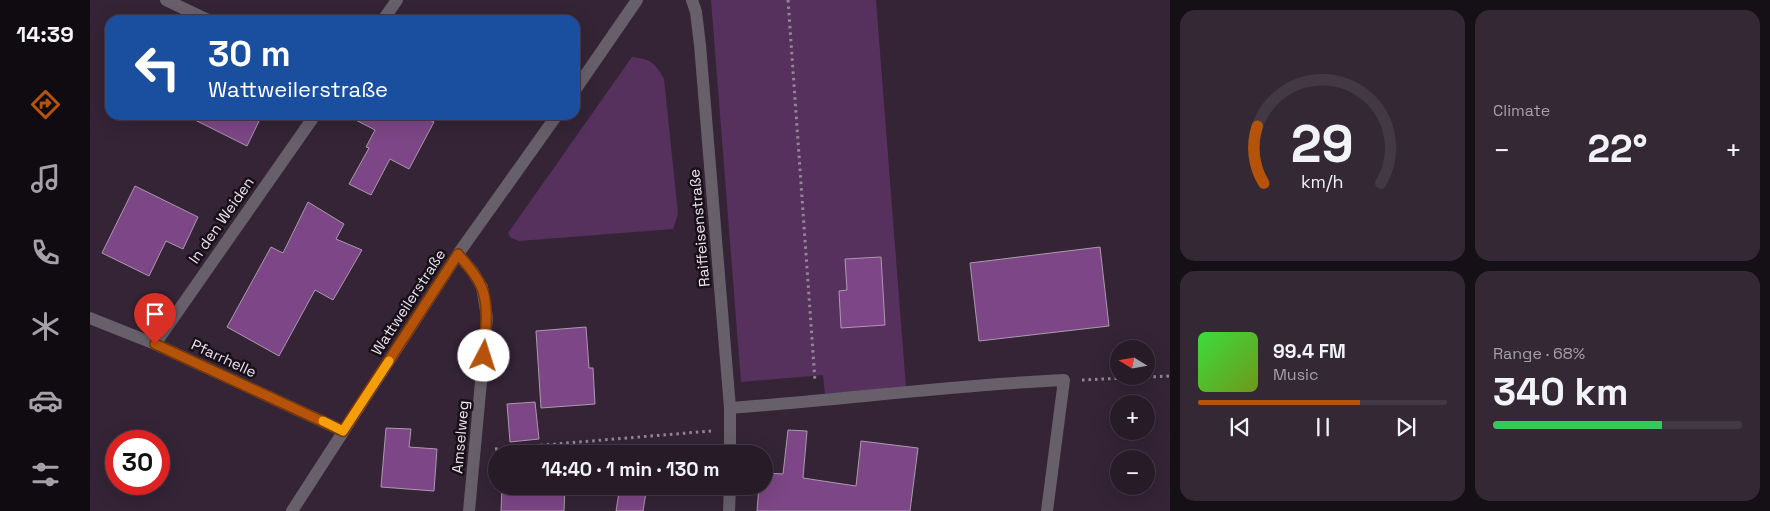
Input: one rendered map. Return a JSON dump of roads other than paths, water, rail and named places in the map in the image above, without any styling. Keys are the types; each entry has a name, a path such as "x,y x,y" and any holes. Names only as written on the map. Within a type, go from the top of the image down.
{"street":[{"path":"166,0 198,15"},
{"path":"386,15 397,0"},
{"path":"580,83 637,0"},
{"name":"Raiffeisenstraße","path":"692,0 696,12 700,45 730,408 730,445"},
{"name":"In den Weiden","path":"155,344 312,120"},
{"name":"Wattweilerstraße","path":"292,511 458,254 553,120"},
{"name":"Amselweg","path":"458,254 482,287 487,317 469,511"},
{"name":"Pfarrhelle","path":"90,318 155,344 343,431"},
{"path":"730,408 1064,380 1047,511"},
{"path":"729,511 730,495"}]}
